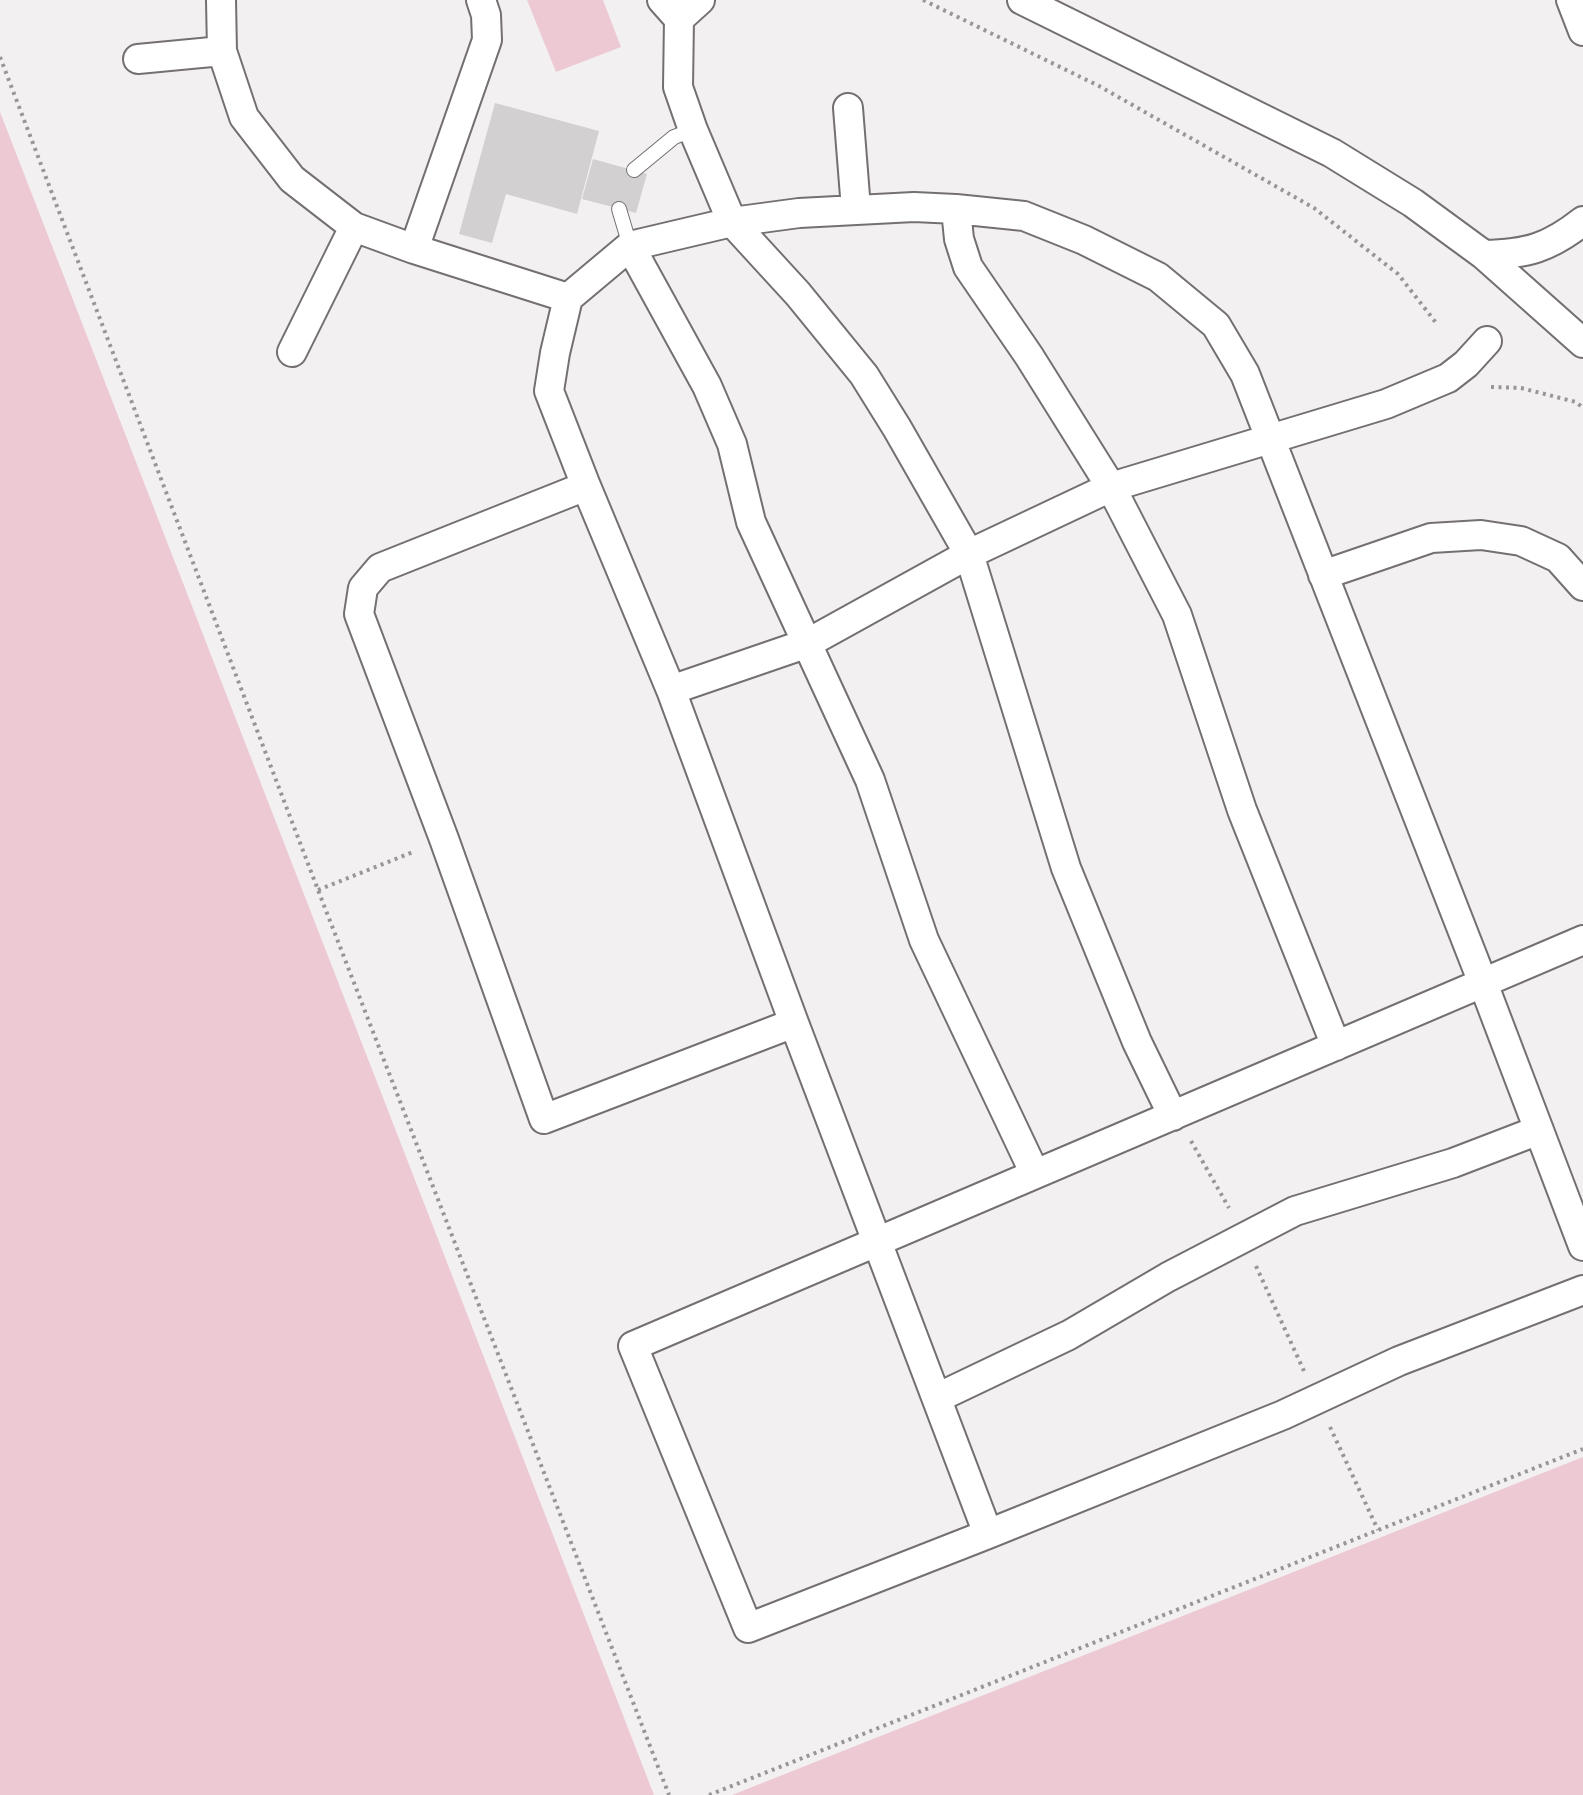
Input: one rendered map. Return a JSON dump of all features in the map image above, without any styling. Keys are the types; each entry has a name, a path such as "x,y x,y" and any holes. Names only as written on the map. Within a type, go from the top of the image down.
{"street":[{"path":"221,0 222,51 244,117 292,179 354,227 414,249 568,298"},
{"path":"414,249 487,40 486,15 481,0"},
{"path":"700,0 671,9 678,87 693,130 732,222 798,294 864,375 969,554 1066,868 1137,1042 1173,1116"},
{"path":"1022,0 1332,153 1413,203 1484,255 1583,343"},
{"path":"1571,0 1583,31"},
{"path":"138,59 222,51"},
{"path":"848,108 856,209"},
{"path":"988,1534 794,1023 671,690 549,391 568,298 630,246 732,222 799,213 914,207 956,208 1024,216 1084,240 1158,277 1216,325 1245,374 1483,983 1583,1246"},
{"path":"956,208 959,239 968,267 1029,356 1111,487 1177,615 1242,810 1335,1046"},
{"path":"1484,255 1512,254 1539,247 1565,236 1583,221"},
{"path":"292,352 354,227"},
{"path":"630,246 707,386 732,444 751,522 870,780 924,940 1035,1174"},
{"path":"671,690 808,643 969,554 1111,487 1386,404 1448,378 1466,364 1487,341"},
{"path":"586,486 380,568 363,588 359,614 444,839 544,1119 794,1023"},
{"path":"1323,575 1431,538 1481,535 1521,541 1557,558 1583,586"},
{"path":"1583,940 633,1346 748,1628 1282,1415 1398,1361 1583,1290"},
{"path":"937,1398 1069,1335 1168,1277 1295,1211 1453,1163 1539,1130"}],"lane":[{"path":"634,170 674,137 693,130"},
{"path":"618,208 630,246"}],"path":[{"path":"923,0 1099,86 1314,208 1398,274 1437,324"},
{"path":"0,57 318,890 669,1795"},
{"path":"1489,386 1521,388 1576,402 1583,408"},
{"path":"318,890 444,839"},
{"path":"1173,1116 1194,1145 1226,1202 1378,1530"},
{"path":"709,1795 1583,1449"}],"shaded area":[{"path":"527,0 603,0 621,47 556,72"},
{"path":"0,112 654,1795 0,1795"},
{"path":"1583,1457 1583,1795 732,1795"}],"building":[{"path":"495,103 599,131 577,214 506,194 492,243 459,234"},
{"path":"593,159 647,174 636,213 582,199"}]}
